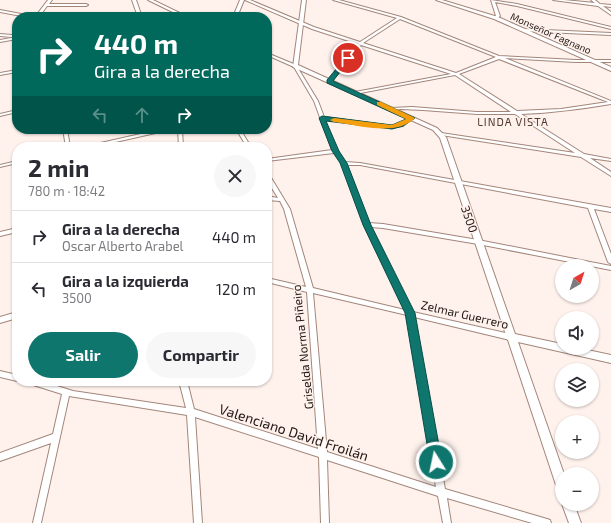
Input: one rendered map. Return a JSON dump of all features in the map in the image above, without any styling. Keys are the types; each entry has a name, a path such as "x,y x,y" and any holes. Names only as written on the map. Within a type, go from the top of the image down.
{"street":[{"path":"40,12 50,0"},
{"path":"134,0 138,12"},
{"path":"151,0 175,12"},
{"path":"237,12 242,0"},
{"path":"246,0 300,23 456,74 611,174"},
{"path":"304,0 295,66 316,101 335,151 344,163 367,225 410,313 447,523"},
{"path":"335,0 400,18 611,103"},
{"name":"Monseñor Fagnano","path":"442,0 496,18 611,69"},
{"path":"496,18 498,16 493,0 611,28"},
{"path":"555,0 611,6"},
{"path":"593,0 611,14"},
{"path":"46,5 86,5"},
{"path":"1,12 12,14"},
{"path":"329,82 360,43 400,18"},
{"path":"523,30 611,34"},
{"path":"0,35 12,36"},
{"path":"0,41 12,38"},
{"path":"272,56 411,118 441,134 611,160"},
{"path":"355,93 456,74 500,57 611,61"},
{"path":"0,74 12,72"},
{"path":"391,109 405,108 454,112 518,113 611,103"},
{"path":"0,115 12,112"},
{"path":"322,118 392,127 401,125 411,118"},
{"path":"110,142 146,134"},
{"name":"3500","path":"441,134 556,467"},
{"path":"272,159 335,151"},
{"path":"0,166 12,163"},
{"path":"344,163 360,164 611,210"},
{"name":"Griselda Norma Piñeiro","path":"272,184 287,209 310,290 323,455 325,523"},
{"path":"272,199 282,200"},
{"path":"590,206 611,262"},
{"path":"367,225 383,226 478,242 611,268"},
{"path":"0,234 12,231"},
{"name":"Zelmar Guerrero","path":"272,281 611,359"},
{"path":"0,320 12,316"},
{"path":"0,374 12,377"},
{"name":"Valenciano David Froilán","path":"55,386 66,392 191,412 441,492 547,523"},
{"path":"184,386 191,412 198,523"},
{"path":"37,523 66,392"},
{"path":"0,457 56,437"},
{"path":"571,511 575,523"}],"slow traffic":[{"path":"334,120 396,127 411,118 379,104"}],"district":[{"name":"LINDA VISTA","path":"513,121"}],"route":[{"path":"348,58 329,82 411,118 401,125 392,127 322,118 335,151 344,163 367,225 410,313 436,462"}]}
